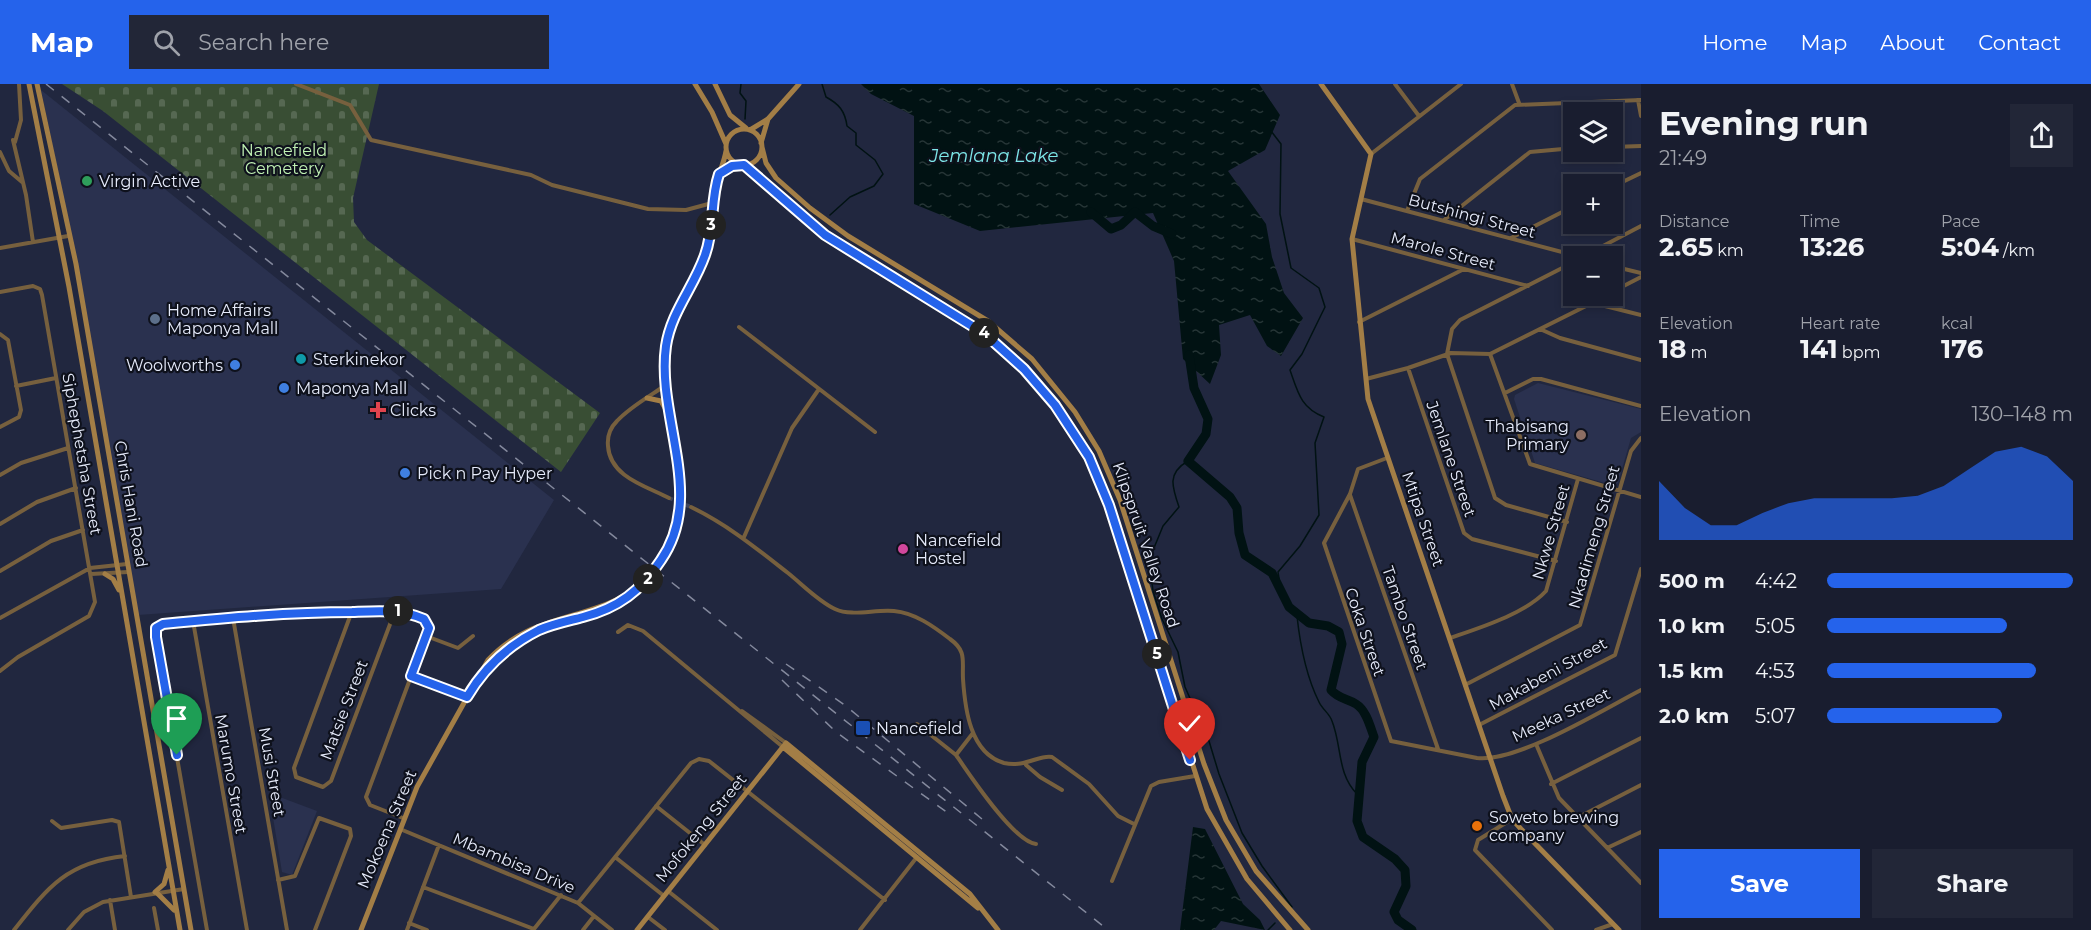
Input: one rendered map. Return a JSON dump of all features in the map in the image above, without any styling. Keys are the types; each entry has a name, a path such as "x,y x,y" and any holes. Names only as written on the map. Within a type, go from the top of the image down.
{"main road":[{"name":"Chris Hani Road","path":"29,84 59,238 180,930"},
{"name":"Chris Hani Road","path":"37,84 81,292 191,930"},
{"path":"695,84 712,112 730,159 741,165"},
{"path":"715,84 730,116 758,136 762,145"},
{"path":"726,144 735,131 749,129 768,119 799,84"},
{"path":"1321,84 1371,154"},
{"path":"719,174 755,162 768,119"},
{"name":"Klipspruit Valley Road","path":"762,145 769,168 776,178 810,208 848,236 988,321 1032,359 1075,412 1099,451 1120,500 1204,764 1226,820 1261,878 1308,930"},
{"name":"Mokoena Street","path":"361,930 399,828 417,787 478,678 498,658 539,630 603,611 639,588 662,559 674,534 681,495 665,360 669,333 677,310 705,256 711,230 712,203 726,151"},
{"name":"Mtipa Street","path":"1371,154 1352,239 1365,379 1371,409 1512,819 1619,930"},
{"name":"Klipspruit Valley Road","path":"741,165 825,235 985,334 1024,369 1061,412 1089,457 1109,505 1195,776 1214,823 1255,891 1290,930"},
{"path":"647,398 661,401 672,422"},
{"path":"105,574 114,581 122,597"},
{"path":"784,745 973,902 994,924"},
{"path":"784,745 970,894 998,930"},
{"name":"Mofokeng Street","path":"637,930 784,745"},
{"path":"169,867 164,884 156,893 170,903 177,917"}],"street":[{"path":"19,84 21,120 13,142 33,242"},
{"path":"296,84 350,105 371,140 531,175 552,184 648,209 686,210 712,203"},
{"path":"1395,84 1419,116"},
{"path":"1371,154 1461,84"},
{"path":"1512,84 1519,104"},
{"path":"1407,211 1420,179 1509,108 1519,104 1640,100 1641,116"},
{"path":"1623,147 1641,146"},
{"path":"1444,220 1530,152 1563,149"},
{"path":"0,152 9,171 22,182"},
{"path":"1623,182 1641,173"},
{"name":"Butshingi Street","path":"1361,199 1563,252"},
{"path":"1510,238 1563,212"},
{"path":"1603,246 1641,226"},
{"path":"0,248 68,236"},
{"name":"Marole Street","path":"1352,239 1528,286"},
{"path":"1359,322 1464,268"},
{"path":"1563,268 1457,322 1452,329 1447,354 1495,498 1506,505 1567,522"},
{"path":"1623,269 1641,275"},
{"path":"1623,286 1641,275"},
{"name":"Siphephetsha Street","path":"0,292 33,286 40,290 42,295 92,574 95,602 88,616 18,657 0,671"},
{"path":"1365,379 1408,368 1447,354 1490,354 1587,306"},
{"path":"1605,306 1641,315"},
{"path":"739,327 875,432"},
{"path":"1540,329 1560,338 1641,360"},
{"path":"0,334 8,340 21,413 19,417 0,427"},
{"path":"1490,354 1530,465 1641,497"},
{"name":"Jemlane Street","path":"1408,368 1464,533 1473,539 1556,561"},
{"path":"16,386 56,378"},
{"path":"1505,393 1533,380 1541,379 1641,406"},
{"path":"667,384 613,426 608,440 609,455 622,474 669,498"},
{"path":"744,537 792,428 819,389"},
{"name":"Nkadimeng Street","path":"1465,685 1580,625 1633,446 1641,438"},
{"path":"0,475 21,463 68,448"},
{"name":"Coka Street","path":"1387,458 1359,466 1350,494 1325,539 1324,546 1388,735 1395,743 1438,749 1477,758 1490,758"},
{"name":"Nkwe Street","path":"1449,638 1492,622 1536,601 1546,591 1578,479"},
{"path":"0,524 37,502 75,489"},
{"name":"Tambo Street","path":"1350,494 1438,749"},
{"path":"691,507 720,521 744,537 825,603 843,612 906,613 917,617 952,640 964,658 963,679 977,743 997,760 1025,764 1048,756 1052,757 1089,784 1118,816 1134,824"},
{"path":"0,571 51,541 83,530"},
{"path":"0,618 90,568 127,564"},
{"name":"Makabeni Street","path":"1479,725 1615,655 1641,569"},
{"path":"85,572 92,574 128,572"},
{"path":"207,930 156,628 163,624 194,621 352,612 395,611 424,619 429,624 426,636 366,796 368,804 403,818"},
{"name":"Matsie Street","path":"352,612 294,768 296,777 323,787 329,783 395,611"},
{"name":"Musi Street","path":"233,618 287,930"},
{"name":"Marumo Street","path":"194,621 247,930"},
{"path":"618,632 628,625 643,631 784,745"},
{"path":"426,636 458,648 473,636"},
{"path":"411,676 467,697"},
{"name":"Meeka Street","path":"1490,758 1536,744 1641,690"},
{"path":"917,724 956,755 989,803 1025,839 1036,844"},
{"path":"956,755 973,733"},
{"path":"1551,784 1641,738"},
{"path":"1536,744 1551,784 1559,798 1641,883"},
{"path":"578,903 691,763 699,759 709,761 885,900"},
{"path":"1025,764 1040,777 1062,790"},
{"path":"1112,881 1134,824 1153,784 1195,776"},
{"path":"1577,818 1641,785"},
{"path":"656,806 705,845"},
{"path":"278,880 295,876 319,818 350,829 351,836 315,930"},
{"path":"1512,819 1478,840 1475,850 1552,930"},
{"path":"52,821 64,828 116,820 122,827 131,897"},
{"name":"Mbambisa Drive","path":"399,828 578,903 612,930"},
{"path":"1607,848 1641,832"},
{"path":"407,930 439,845"},
{"path":"14,930 56,880 91,861 125,856"},
{"path":"615,857 717,930"},
{"path":"860,930 917,857"},
{"path":"423,887 533,929 561,895"},
{"path":"68,930 88,909 110,900 184,889"},
{"path":"110,900 115,930"},
{"path":"154,908 158,930"},
{"path":"583,930 594,916"},
{"path":"648,917 665,930"},
{"path":"409,923 427,930"},
{"path":"1596,930 1613,924"}],"shaded area":[{"name":"Maponya Mall","path":"41,90 554,500 501,589 138,615 72,239"},
{"name":"Thabisang Primary","path":"1538,383 1641,409 1641,432 1631,438 1618,483 1612,485 1535,463 1514,399 1515,395"},
{"path":"269,793 317,811 292,875 282,872"}],"green space":[{"name":"Nancefield Cemetery","path":"62,84 379,84 353,198 354,222 367,240 600,413 561,472 103,111"}],"water":[{"name":"Jemlana Lake","path":"861,84 1259,84 1280,115 1265,150 1228,171 1266,224 1272,257 1284,293 1303,318 1281,356 1267,346 1250,315 1219,325 1221,355 1210,384 1183,359 1174,261 1153,213 980,231 914,204 914,116 871,94"},
{"path":"1193,827 1205,829 1243,904 1260,920 1265,930 1221,921 1214,930 1180,930"}],"waterway":[{"path":"741,84 740,93 746,101 745,119"},
{"path":"822,84 826,97 841,108 847,126 856,133 856,145 875,160 883,174 874,186 850,197 830,215"},
{"path":"1271,131 1281,144 1280,214 1291,268 1319,288 1325,307 1302,354 1290,370 1301,399 1310,409 1324,417 1315,443 1319,515 1300,546 1278,572 1280,585"},
{"path":"1091,212 1111,229 1121,225 1135,212 1153,226 1172,234"},
{"path":"1189,355 1194,388 1208,419 1206,434 1188,461 1230,497 1237,508 1239,533 1245,555 1272,573 1289,607 1309,623 1328,626 1339,632 1342,644 1331,690 1362,710 1374,737 1362,762 1357,821 1363,837 1395,859 1405,870 1406,886 1394,912 1398,920 1412,930"},
{"path":"1188,461 1177,470 1173,481 1179,507 1163,526 1149,560 1153,591 1162,619 1178,652 1185,687 1209,741 1242,833 1262,866 1292,907"},
{"path":"1297,616 1310,682 1320,705 1331,718 1346,778 1357,794"},
{"path":"1268,930 1275,923"}],"tunnel":[{"path":"669,498 691,507"}],"railway":[{"path":"46,84 1108,930"},
{"path":"786,664 846,706 988,824"},
{"path":"782,680 836,732 952,816"}],"place":[{"name":"Virgin Active","path":"87,181"},
{"name":"Home Affairs Maponya Mall","path":"155,319"},
{"name":"Sterkinekor","path":"301,359"},
{"name":"Woolworths","path":"235,365"},
{"name":"Maponya Mall","path":"284,388"},
{"name":"Clicks","path":"378,410"},
{"name":"Thabisang Primary","path":"1581,435"},
{"name":"Pick n Pay Hyper","path":"405,473"},
{"name":"Nancefield Hostel","path":"903,549"},
{"name":"Nancefield","path":"863,728"},
{"name":"Soweto brewing company","path":"1477,826"}],"route":[{"path":"177,755 156,637 157,626 317,612 395,611 409,614 424,619 429,624 411,676 467,697 478,678 492,663 525,638 539,630 615,606 632,596 648,579 669,547 680,506 679,474 665,369 669,333 677,310 705,256 710,240 712,203 719,174 738,164 744,165 825,235 985,334 1024,369 1067,420 1089,457 1109,505 1190,760"}]}
